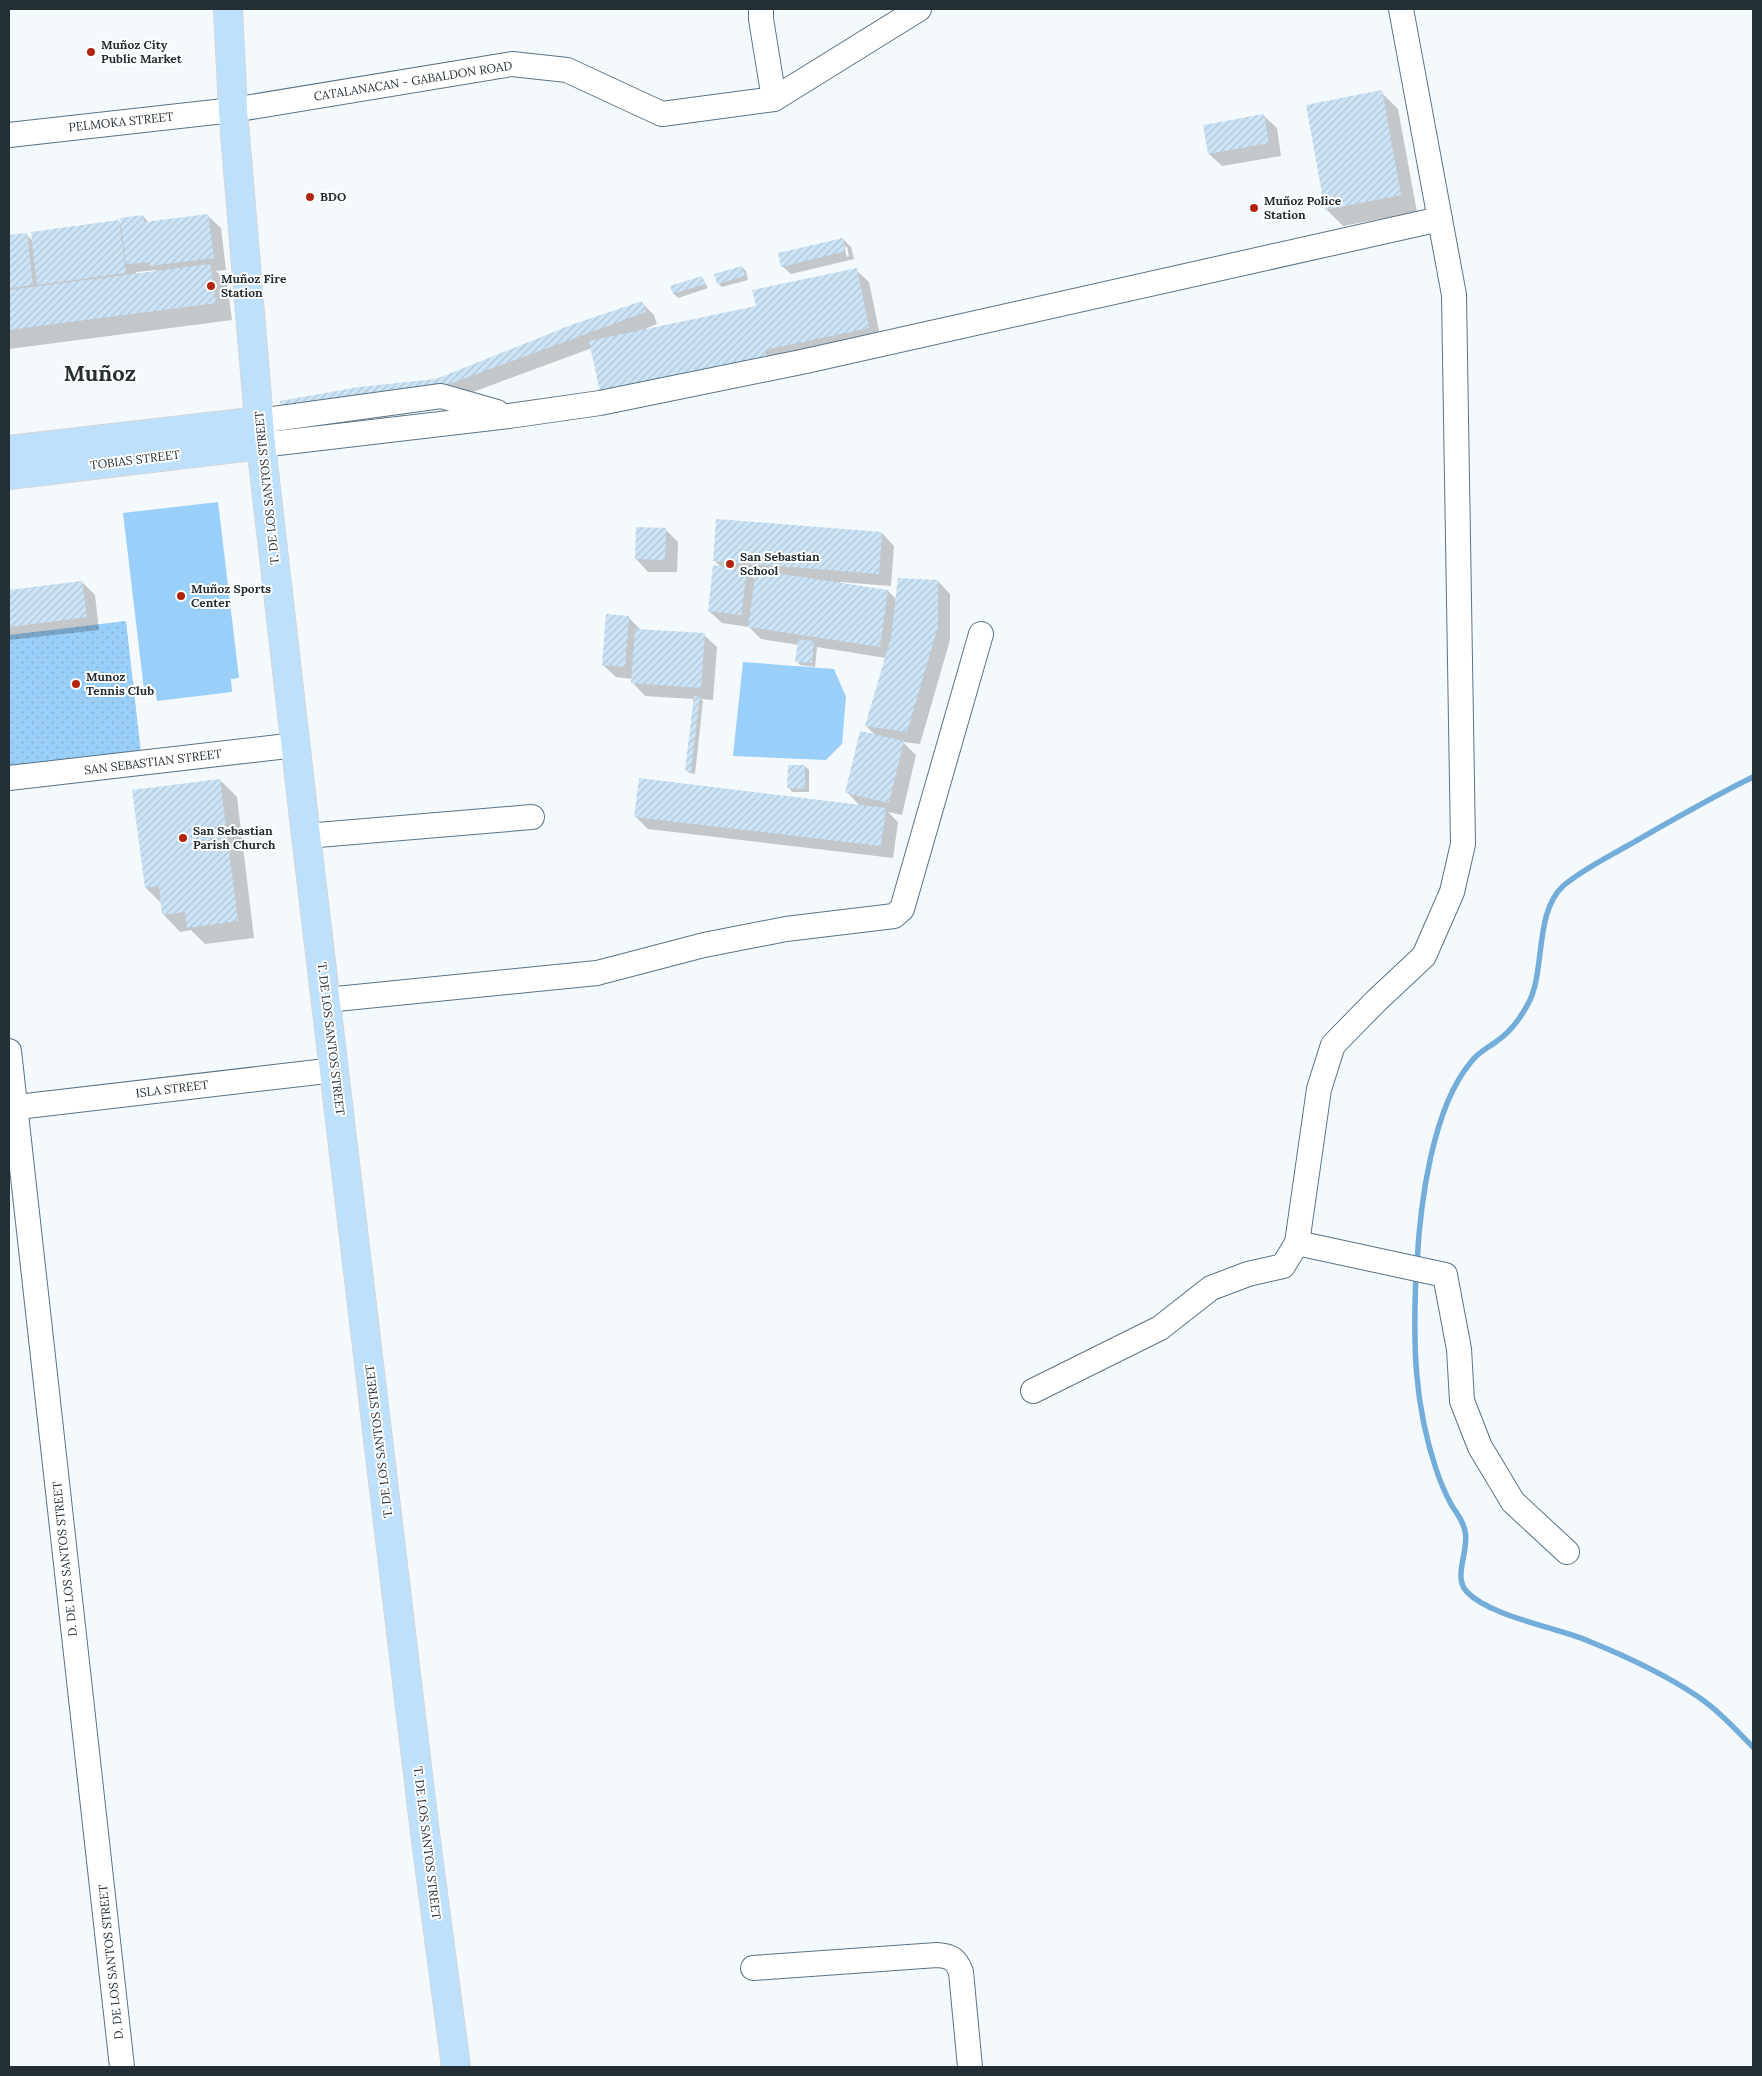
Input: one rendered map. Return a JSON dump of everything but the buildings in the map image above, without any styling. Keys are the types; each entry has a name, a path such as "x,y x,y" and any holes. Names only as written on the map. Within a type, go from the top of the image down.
{"main road":[{"name":"T. DE LOS SANTOS STREET","path":"228,9 233,110 260,433 306,836 424,1823 456,2067"},
{"name":"TOBIAS STREET","path":"9,450 260,433"},
{"name":"TOBIAS STREET","path":"9,475 260,433"}],"street":[{"name":"CATALANACAN - GABALDON ROAD","path":"233,110 512,64 566,70 662,114 774,98 919,9"},
{"path":"1033,1391 1160,1328 1211,1288 1248,1274 1283,1266 1296,1243 1319,1089 1333,1045 1374,1002 1424,956 1452,892 1464,844 1454,295 1401,9"},
{"path":"760,12 774,98"},
{"name":"PELMOKA STREET","path":"9,135 233,110"},
{"path":"260,433 440,396 509,416 600,402 806,361 1440,219"},
{"path":"326,1000 598,973 704,945 777,931 894,916 902,909 981,634"},
{"name":"SAN SEBASTIAN STREET","path":"9,778 296,745"},
{"path":"306,836 532,817"},
{"name":"D. DE LOS SANTOS STREET","path":"9,1051 12,1108 122,2067"},
{"name":"ISLA STREET","path":"12,1108 335,1070"},
{"path":"1296,1243 1445,1275 1459,1349 1462,1401 1480,1447 1513,1502 1567,1552"},
{"path":"753,1968 937,1955 948,1956 957,1962 961,1972 970,2067"}],"shaded area":[{"name":"Muñoz Sports Center","path":"218,502 239,678 231,679 232,692 157,701 155,689 144,690 123,513"},
{"name":"Munoz Tennis Club","path":"126,621 141,753 9,768 9,635"},
{"path":"743,662 834,669 846,697 842,744 826,760 733,756"}],"waterway":[{"path":"1417,1263 1421,1214 1430,1158 1447,1105 1458,1081 1474,1059 1512,1028 1530,1000 1538,972 1544,925 1554,897 1563,886 1594,864 1753,777"},
{"path":"1416,1275 1415,1349 1419,1397 1423,1421 1436,1469 1465,1531 1466,1538 1461,1579 1467,1592 1491,1608 1586,1640 1657,1672 1705,1701 1753,1747"}],"place":[{"name":"Muñoz City Public Market","path":"91,52"},
{"name":"BDO","path":"310,197"},
{"name":"Muñoz Police Station","path":"1254,208"},
{"name":"Muñoz Fire Station","path":"211,286"},
{"name":"San Sebastian School","path":"730,564"},
{"name":"Muñoz Sports Center","path":"181,596"},
{"name":"Munoz Tennis Club","path":"76,684"},
{"name":"San Sebastian Parish Church","path":"183,838"}],"district":[{"name":"Muñoz","path":"100,373"}]}
